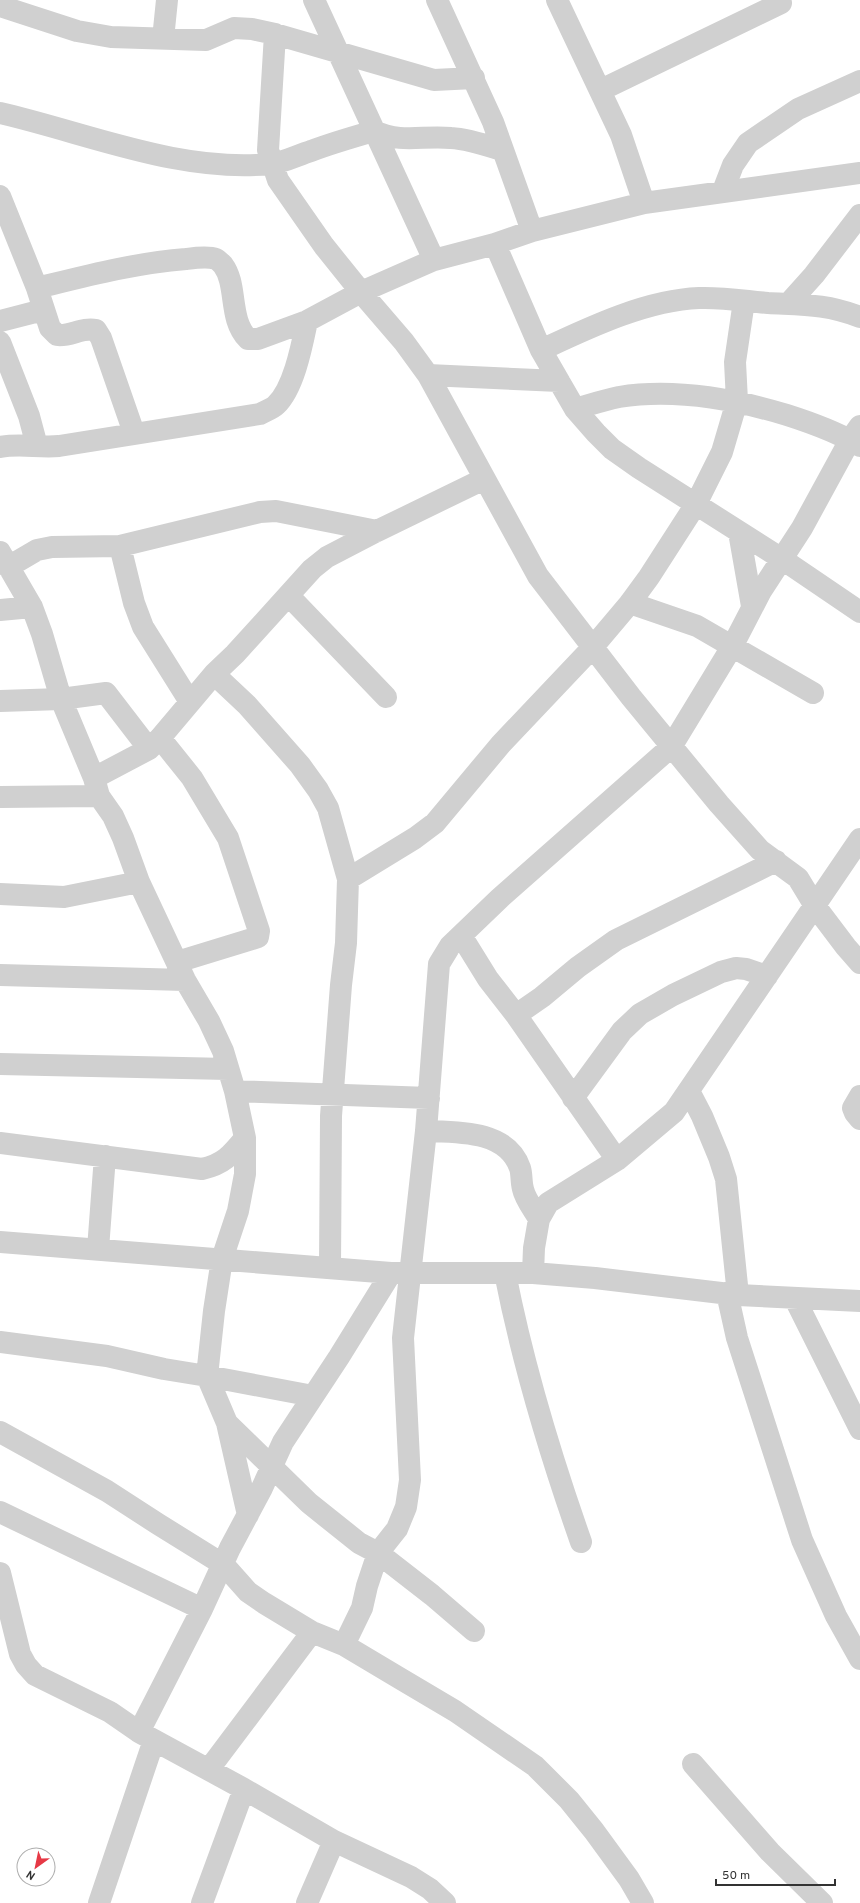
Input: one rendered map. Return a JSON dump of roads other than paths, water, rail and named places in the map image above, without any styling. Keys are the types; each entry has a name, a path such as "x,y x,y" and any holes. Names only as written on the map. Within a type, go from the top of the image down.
{"street":[{"path":"163,40 167,0"},
{"path":"314,0 434,260"},
{"path":"437,0 493,122 532,231"},
{"path":"557,0 601,90 621,135 644,203"},
{"path":"601,90 781,3"},
{"path":"0,6 38,8 77,31 111,37 163,40 206,40 234,28 252,29 276,34 339,54 434,80 474,78"},
{"path":"276,34 268,150 272,164 282,186 324,246 400,337 428,375 484,480 538,576 592,648 671,747 760,850 798,878 815,906 846,948 860,963"},
{"path":"723,191 733,164 748,143 798,109 860,81"},
{"path":"0,113 31,120 109,143 175,158 234,166 272,164 374,131 387,137 408,140 432,136 452,138 502,150"},
{"path":"37,288 138,264 198,258 216,259 227,273 235,312 242,332 248,339 258,339 307,321 361,292 434,260 494,244 532,231 644,203 860,173"},
{"path":"0,196 12,230 37,288 50,328 57,335 63,336 88,328 96,330 101,338 134,433"},
{"path":"788,304 814,275 860,214"},
{"path":"494,244 541,350 575,409 612,449 639,468 782,559 860,612"},
{"path":"541,350 613,318 676,300 705,298 819,305 860,317"},
{"path":"348,879 415,838 435,823 501,744 592,648 630,603 649,577 696,504 722,452 737,401 736,362 744,301"},
{"path":"0,321 43,310"},
{"path":"0,446 12,444 47,447 59,446 107,440 134,433 260,414 276,406 285,394 300,350 307,321"},
{"path":"0,342 29,416 37,446"},
{"path":"428,375 559,381"},
{"path":"344,1645 362,1608 366,1586 378,1553 397,1529 406,1508 410,1480 400,1273 426,1131 439,964 450,946 462,937 500,898 671,747 733,645 752,606 802,528 857,437 737,401 703,396 644,395 619,397 575,409"},
{"path":"0,797 97,787 154,743 214,674 235,654 312,569 327,557 377,531 484,480"},
{"path":"248,1515 226,1423 207,1376 214,1311 222,1259 238,1211 245,1174 245,1138 235,1091 223,1051 209,1021 181,971 140,882 120,831 97,787 61,699 42,634 32,607 4,560 52,547 120,546 260,512 276,511 377,531"},
{"path":"738,532 752,606"},
{"path":"120,546 134,603 143,628 190,702"},
{"path":"289,596 386,697"},
{"path":"630,603 697,626 733,645 813,693"},
{"path":"0,610 32,607"},
{"path":"214,674 247,705 300,765 318,790 328,808 348,879 347,930 337,1032 334,1095 331,1116 330,1267"},
{"path":"0,701 61,699 106,693 134,728 154,743 192,778 228,838 259,931 258,937 181,971 0,975"},
{"path":"533,1273 534,1248 539,1219 548,1203 617,1160 674,1112 860,839"},
{"path":"516,1015 616,940 776,861"},
{"path":"0,894 64,897 140,882"},
{"path":"462,937 488,979 516,1015 617,1160"},
{"path":"573,1098 622,1030 640,1014 673,995 721,972 736,968 746,969 767,976"},
{"path":"0,1064 228,1069"},
{"path":"235,1091 429,1098"},
{"path":"689,1091 702,1116 719,1157 726,1179 737,1338 802,1540 836,1616 860,1659"},
{"path":"860,1096 853,1108 855,1114 860,1119"},
{"path":"674,1112 702,1116"},
{"path":"426,1131 467,1132 484,1136 501,1145 513,1154 520,1168 523,1190 539,1219"},
{"path":"0,1143 202,1169 216,1166 230,1156 245,1138"},
{"path":"98,1249 104,1156"},
{"path":"0,1242 400,1273 533,1273 594,1278 733,1294 860,1301"},
{"path":"99,1903 147,1736 202,1609 272,1468 283,1442 313,1396 400,1273"},
{"path":"505,1273 510,1302 534,1394 581,1542"},
{"path":"794,1298 860,1429"},
{"path":"0,1342 107,1356 164,1369 313,1396"},
{"path":"226,1423 315,1508 359,1542 378,1553 432,1595 474,1631"},
{"path":"0,1432 107,1490 158,1524 224,1564 248,1592 312,1632 344,1645 455,1712 535,1766 569,1800 594,1831 629,1879 643,1903"},
{"path":"0,1512 202,1609"},
{"path":"0,1573 16,1638 26,1665 35,1675 110,1712 147,1736 209,1769 334,1841 411,1877 430,1889 445,1903"},
{"path":"209,1769 312,1632"},
{"path":"693,1764 770,1852 822,1903"},
{"path":"202,1903 244,1789"},
{"path":"307,1903 334,1841"}]}
